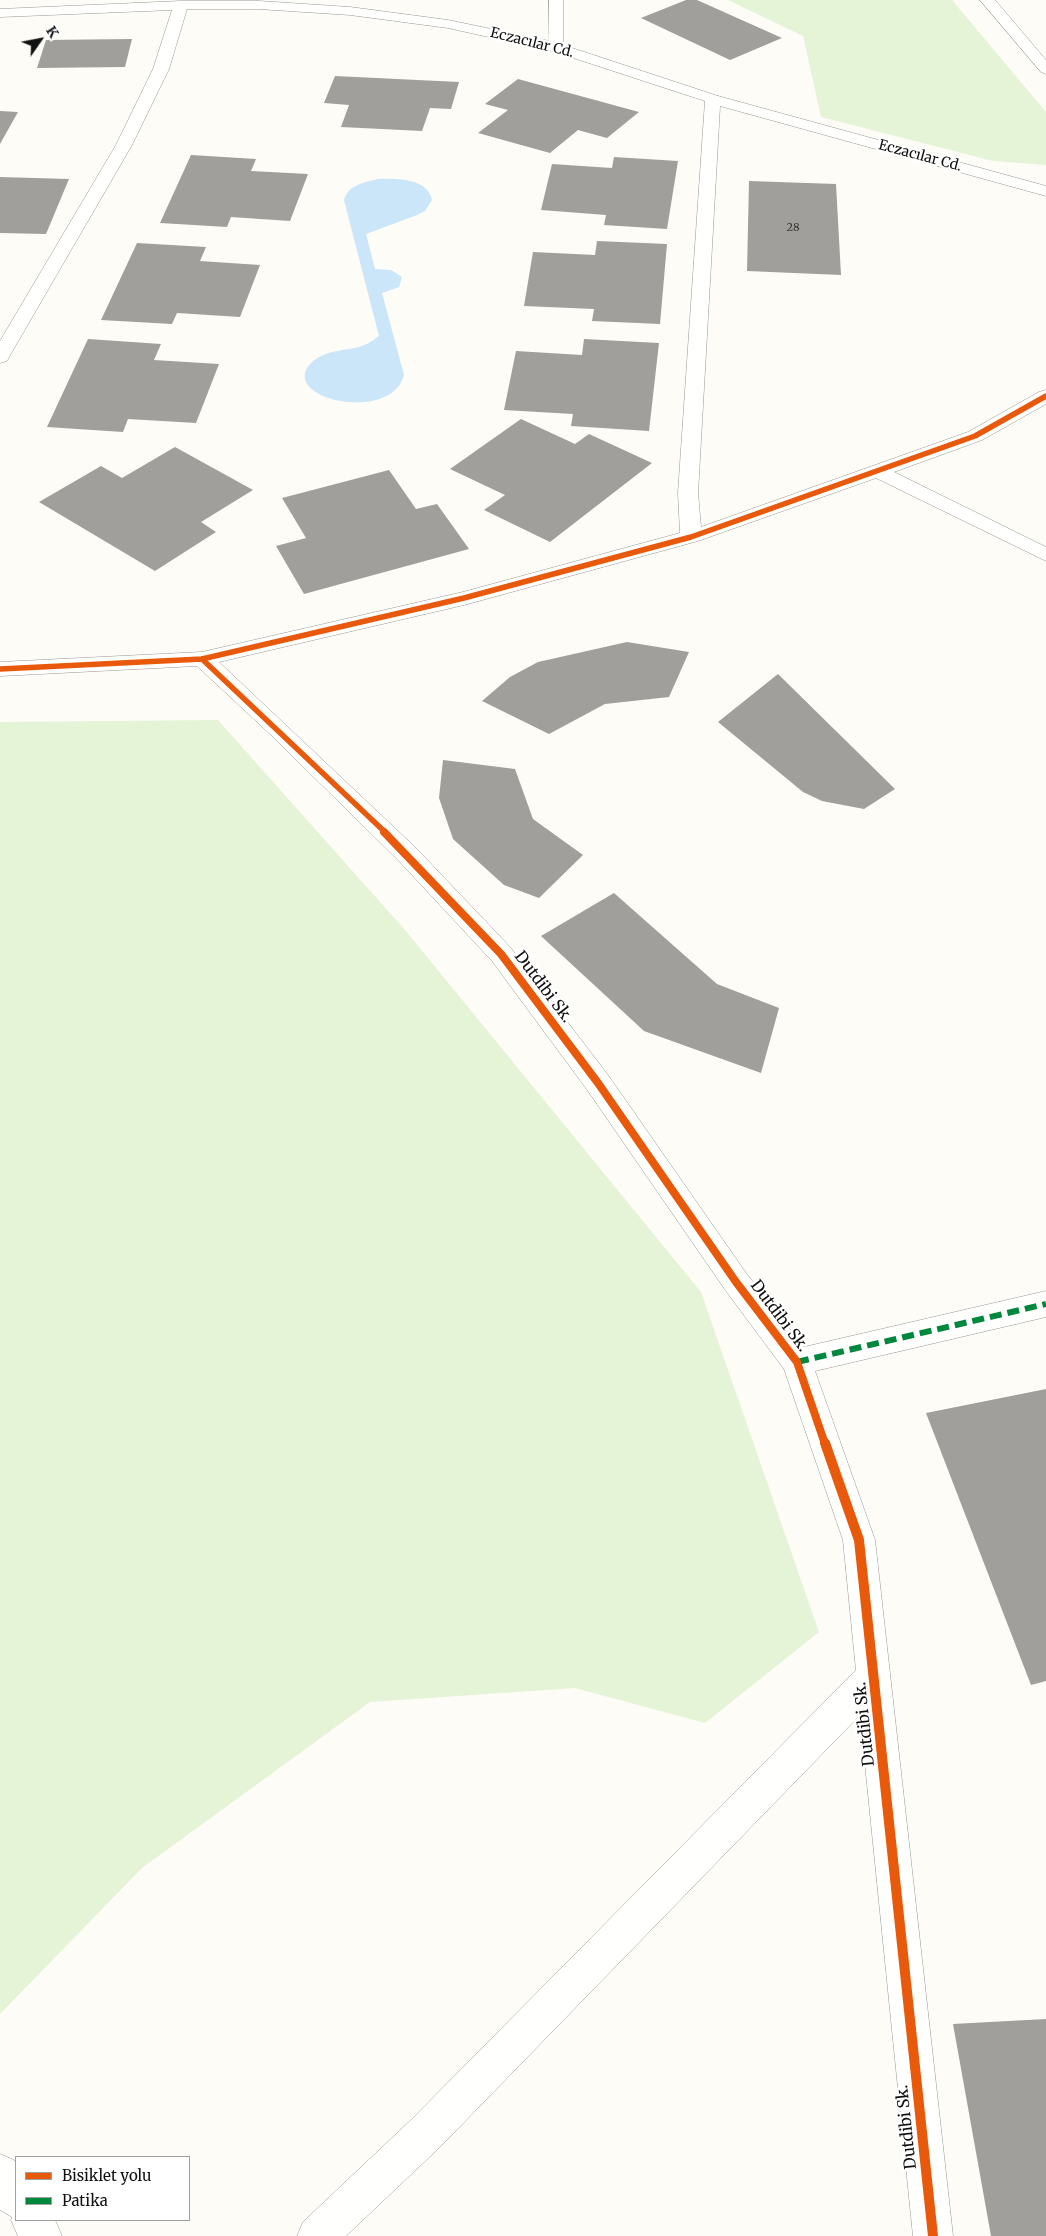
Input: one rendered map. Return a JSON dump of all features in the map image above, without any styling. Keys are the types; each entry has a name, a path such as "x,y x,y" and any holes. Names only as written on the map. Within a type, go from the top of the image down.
{"street":[{"path":"556,0 556,47"},
{"path":"987,0 1046,69"},
{"path":"0,357 124,145 161,69 181,5"},
{"name":"Eczacılar Cd.","path":"0,13 181,5 259,5 350,11 448,24 556,47 713,99 1046,191"},
{"path":"691,537 688,493 713,99"},
{"path":"0,669 202,659 464,598 691,537 975,436 1046,396"},
{"path":"876,471 1046,555"},
{"name":"Dutdibi Sk.","path":"202,659 278,729 407,854 501,954 598,1084 736,1282 797,1362 859,1540 933,2236"},
{"path":"797,1362 1046,1304"},
{"path":"317,2236 426,2133 874,1676"},
{"path":"0,2174 15,2196"},
{"path":"32,2221 42,2236"}],"green space":[{"path":"728,0 952,0 1046,112 1046,165 993,161 821,117 803,36"},
{"path":"218,720 405,930 701,1292 819,1632 705,1723 575,1688 370,1702 142,1868 0,2014 0,722"}],"water":[{"path":"378,179 402,179 418,183 429,193 432,200 425,211 366,234 375,269 391,270 402,277 399,287 382,293 404,375 395,390 379,399 359,402 339,401 321,395 309,386 305,375 312,362 317,358 329,353 362,346 379,336 344,200 353,188"}],"building":[{"path":"686,0 697,0 782,38 730,60 641,18"},
{"path":"132,39 125,67 37,68 46,40"},
{"path":"335,76 459,82 451,109 430,108 422,131 341,127 349,105 324,103"},
{"path":"518,79 639,112 607,138 578,130 550,153 478,133 508,110 485,104"},
{"path":"0,111 18,112 0,144"},
{"path":"191,155 256,159 251,171 308,174 290,221 231,217 227,227 160,223"},
{"path":"614,157 678,161 667,229 604,225 606,215 541,210 552,164 612,168"},
{"path":"0,177 69,179 46,234 0,233"},
{"path":"749,181 836,184 841,275 747,271"},
{"path":"597,241 667,244 660,324 592,321 594,309 524,306 533,252 595,255"},
{"path":"137,243 206,247 200,261 260,265 240,317 177,313 172,324 101,320"},
{"path":"88,339 161,344 154,360 219,364 196,423 128,419 123,432 47,427"},
{"path":"584,339 659,343 649,431 571,426 573,414 504,410 516,351 582,355"},
{"path":"521,419 575,444 589,434 652,463 550,542 484,510 505,495 450,469"},
{"path":"175,447 253,490 201,522 216,532 155,571 39,502 101,466 122,478"},
{"path":"389,470 416,509 437,504 469,549 304,594 276,546 306,538 282,498"},
{"path":"627,642 689,652 669,697 605,704 549,734 482,701 510,677 538,662"},
{"path":"778,674 895,789 864,809 822,801 803,792 718,722"},
{"path":"443,760 515,769 533,819 583,855 539,898 504,885 453,839 439,798"},
{"path":"614,893 717,984 779,1008 761,1073 644,1031 541,936"},
{"path":"1046,1389 1046,1681 1031,1685 926,1413"},
{"path":"1046,2019 1046,2236 991,2236 953,2024"}],"marked path":[{"path":"797,1362 1046,1304"}],"cycle path":[{"path":"0,669 202,659 464,598 691,537 975,436 1046,396"},
{"path":"202,659 278,729 407,854 501,954 598,1083 736,1282 797,1362 859,1540 933,2236"}]}
